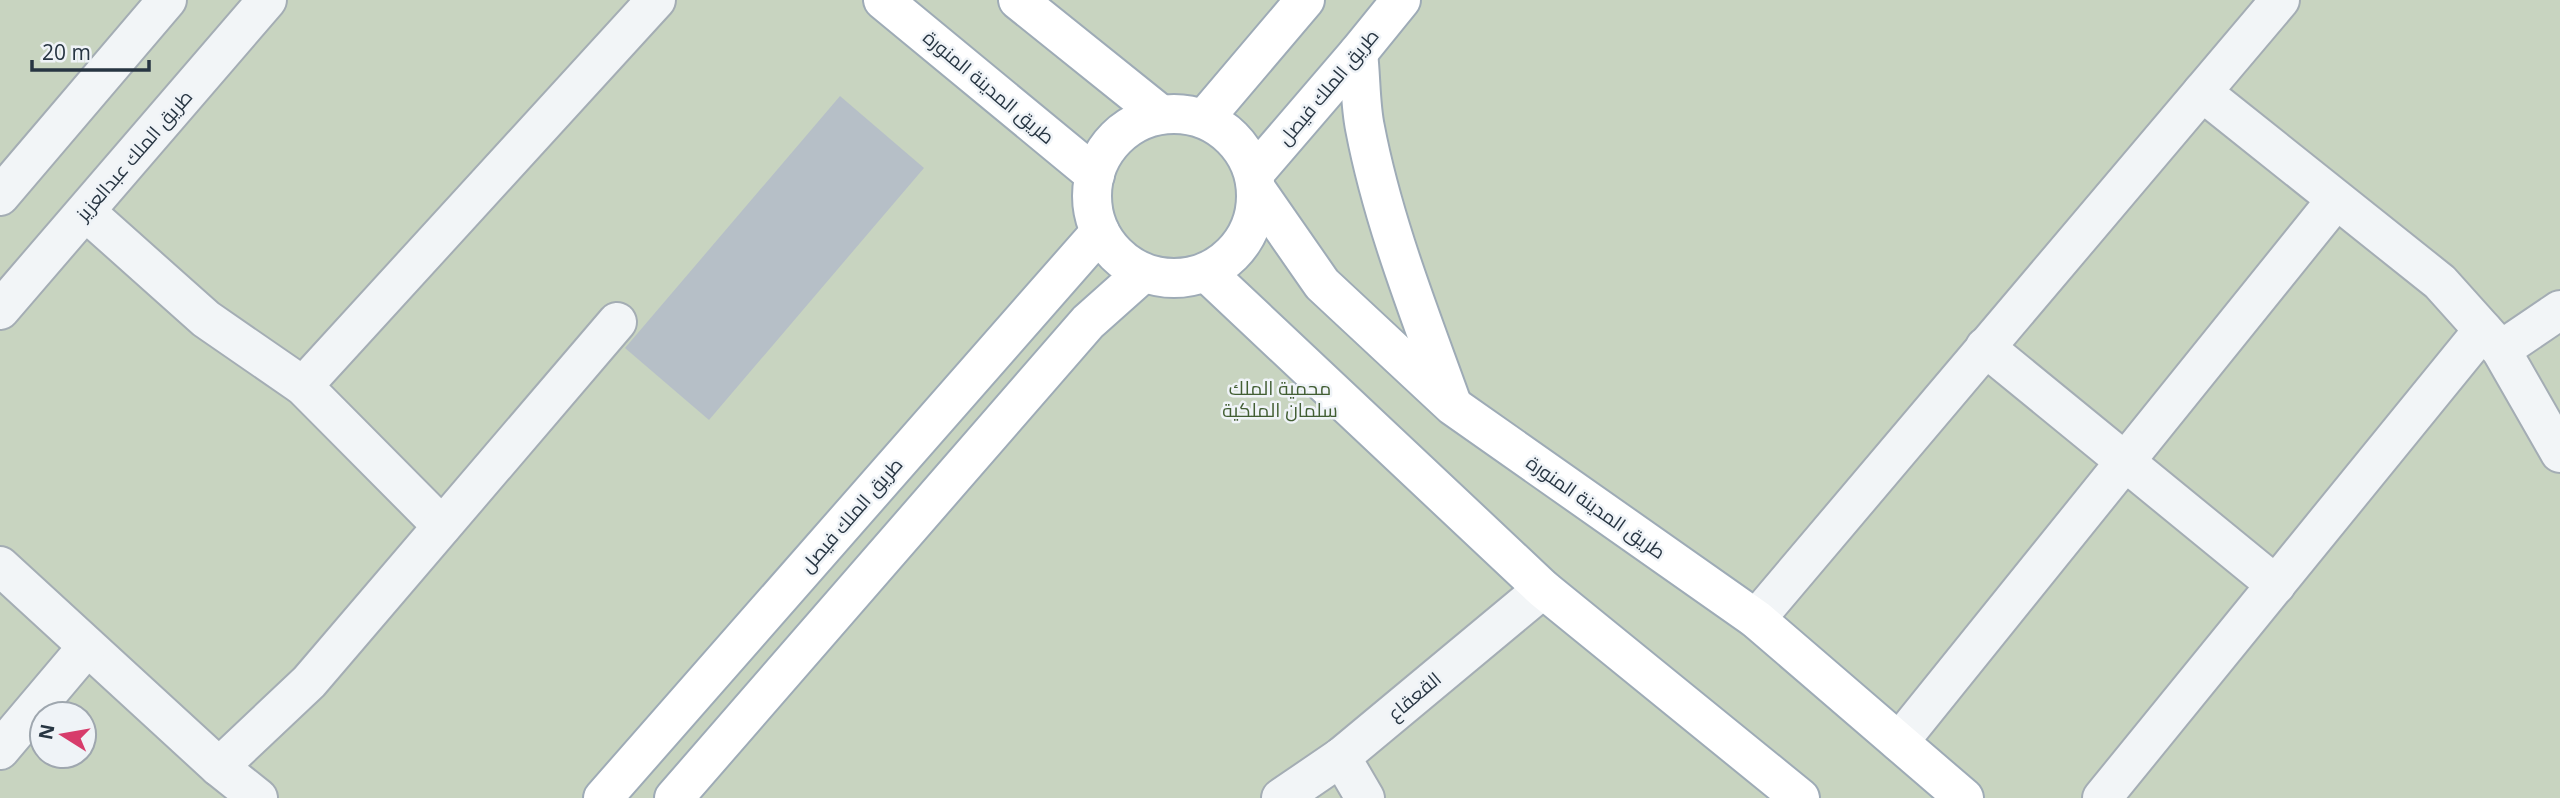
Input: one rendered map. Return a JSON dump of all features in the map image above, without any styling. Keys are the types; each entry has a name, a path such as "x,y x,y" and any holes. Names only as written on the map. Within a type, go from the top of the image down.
{"main road":[{"name":"طريق المدينة المنورة","path":"883,0 1094,175"},
{"path":"1018,0 1160,114"},
{"path":"1204,119 1305,0"},
{"name":"طريق الملك فيصل","path":"1255,181 1401,0"},
{"path":"1359,53 1365,127 1382,198 1401,263 1453,407"},
{"path":"1160,114 1182,114 1204,119 1226,132 1244,150 1255,181 1255,214 1245,239 1229,259 1207,272 1186,278 1165,278 1143,273 1125,264 1100,232 1094,213 1091,194 1094,175 1103,153 1119,135 1138,122 1160,114"},
{"name":"طريق المدينة المنورة","path":"1255,181 1322,284 1453,407 1756,619 1964,798"},
{"name":"طريق الملك فيصل","path":"603,798 1100,232"},
{"path":"1207,272 1543,589 1800,798"},
{"path":"674,798 1088,322 1143,273"}],"street":[{"path":"0,196 167,0"},
{"name":"طريق الملك عبدالعزيز","path":"0,310 267,0"},
{"path":"303,386 656,0"},
{"path":"1756,619 2280,0"},
{"path":"2202,92 2440,282 2492,340 2560,453"},
{"path":"1899,742 2336,200"},
{"path":"86,212 206,319 303,386 443,526"},
{"path":"2102,798 2276,585 2492,340 2560,310"},
{"path":"219,767 309,682 617,322"},
{"path":"1985,347 2276,585"},
{"path":"0,566 219,767 258,798"},
{"name":"القعقاع","path":"1281,798 1341,757 1543,589"},
{"path":"0,750 87,647"},
{"path":"1341,757 1365,798"}],"green space":[{"name":"محمية الملك سلمان الملكية","path":"0,0 2560,0 2560,798 0,798"}],"building":[{"path":"840,96 924,168 709,420 625,348"}]}
